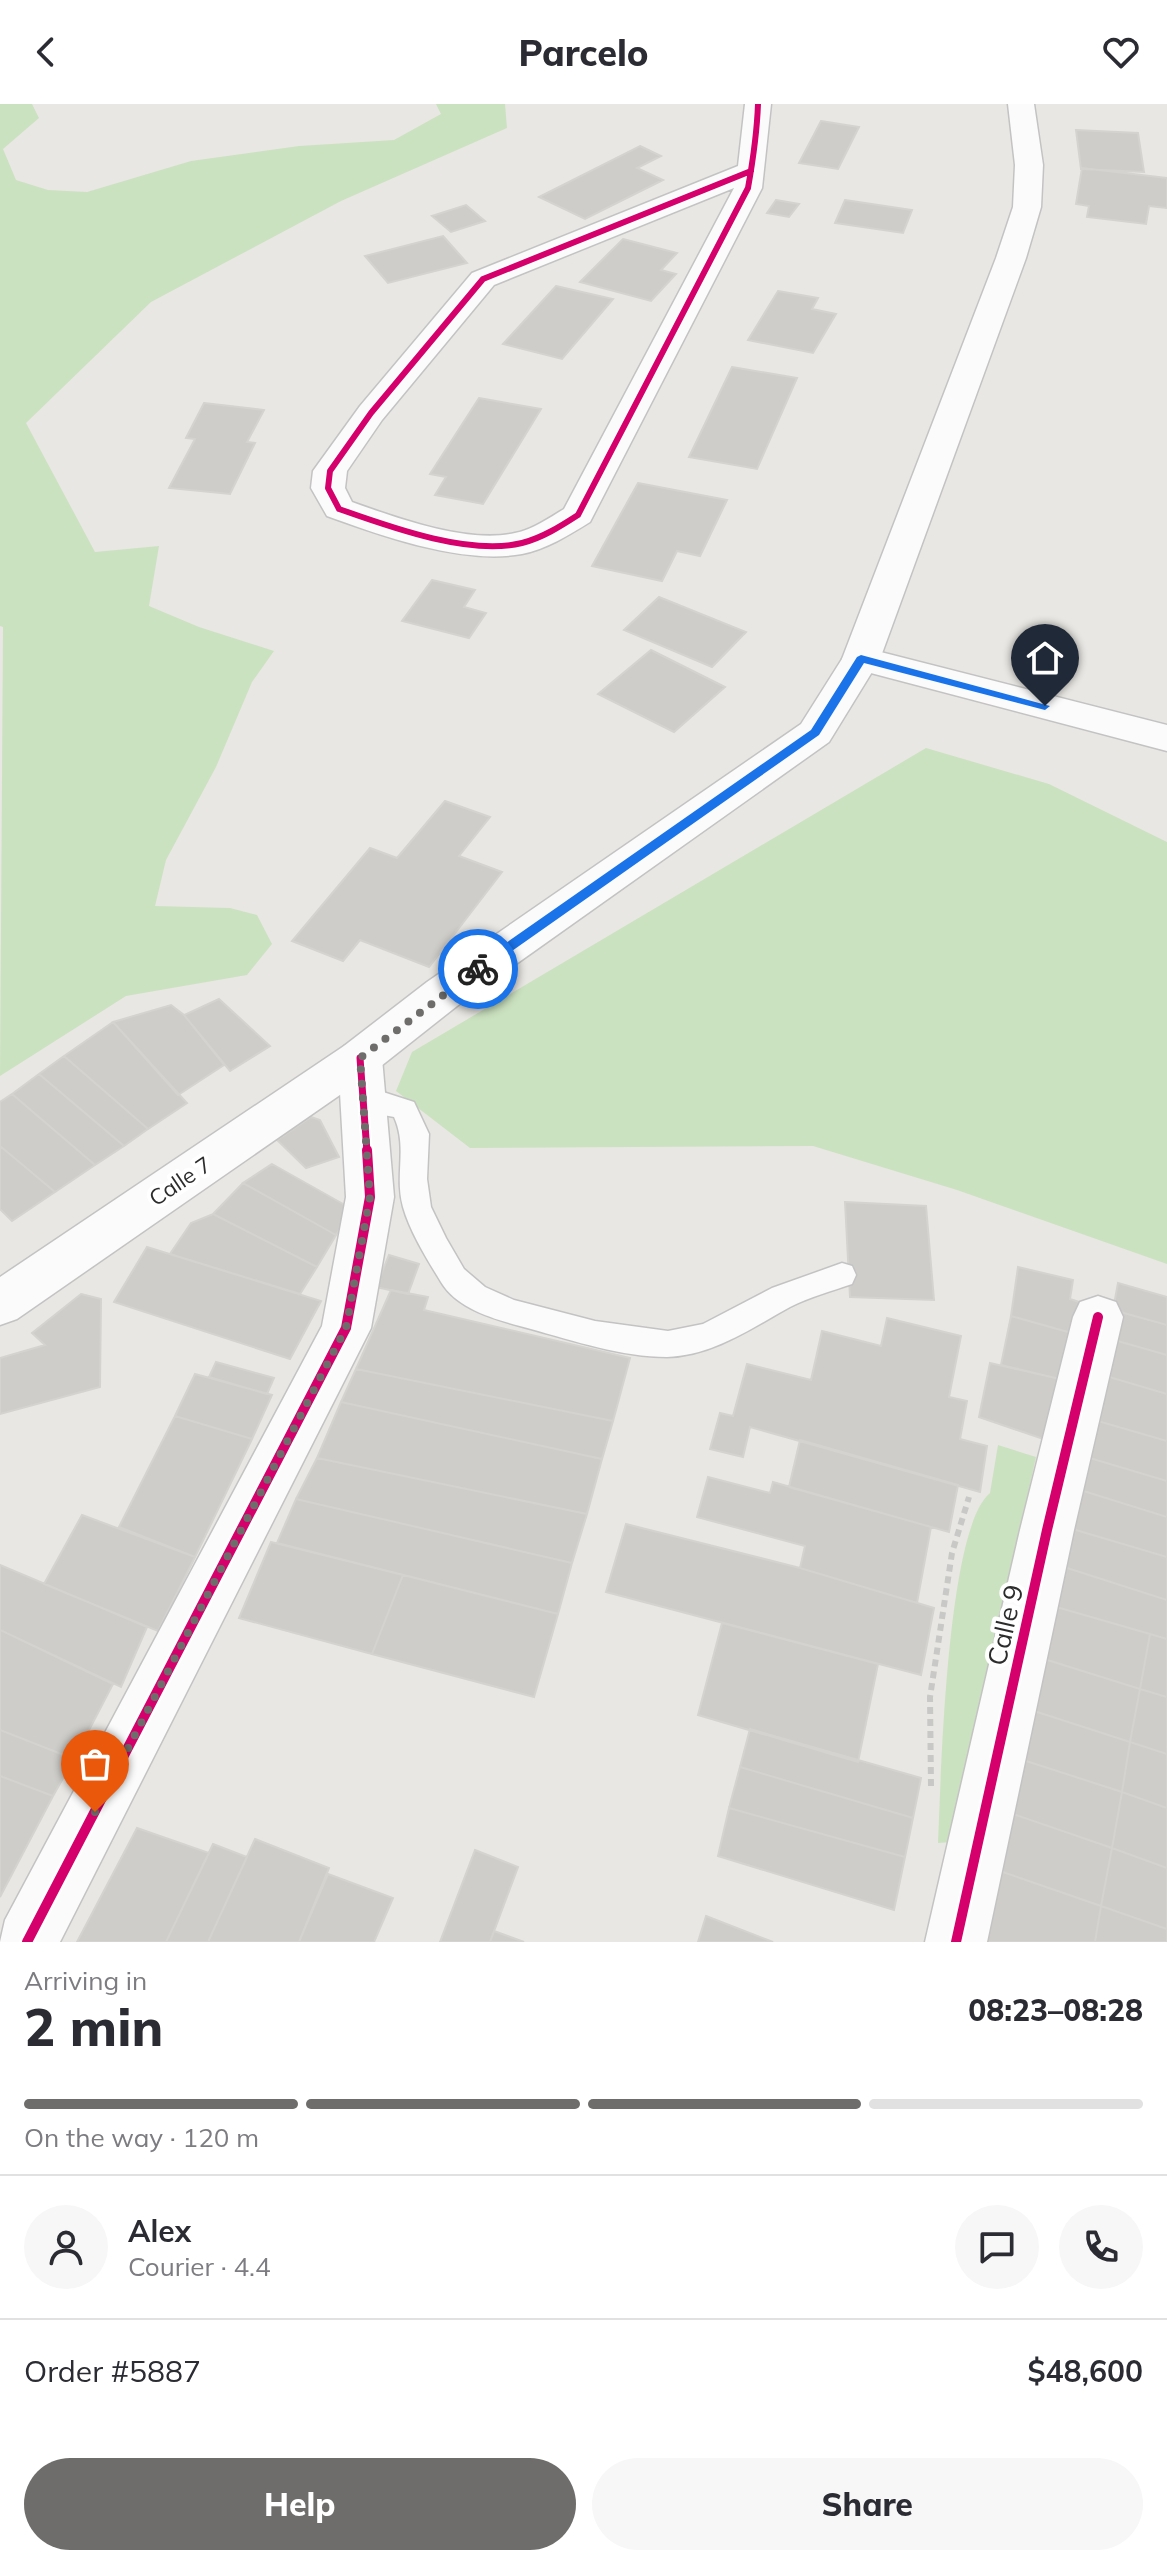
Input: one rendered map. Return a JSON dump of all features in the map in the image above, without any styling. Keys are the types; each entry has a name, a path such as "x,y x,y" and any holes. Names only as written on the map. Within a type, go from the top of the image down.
{"street":[{"path":"751,171 483,279 371,413 330,471 328,488 339,509 378,524 461,542 519,544 553,530 578,515 748,188 751,171 758,128 758,104"},
{"name":"Calle 7","path":"0,1304 366,1069 442,994 815,733 861,659 1011,258 1027,207 1029,165 1021,104"},
{"path":"861,659 1167,738"},
{"path":"27,1942 346,1328 370,1197 366,1069"},
{"name":"Calle 9","path":"956,1942 1047,1530 1098,1317"}],"lane":[{"path":"366,1069 383,1103 404,1110 415,1134 413,1179 417,1207 454,1278 475,1296 509,1311 595,1334 668,1344 707,1336 749,1317 782,1297 842,1275"}],"path":[{"path":"931,1794 930,1697 952,1553 969,1497"}],"green space":[{"path":"0,104 32,104 39,118 3,149 16,180 48,190 87,192 191,161 299,146 394,140 441,114 436,104 505,104 507,128 341,201 151,302 26,423 95,552 159,546 149,606 199,627 274,651 252,682 216,767 166,860 155,906 230,908 257,915 272,944 247,975 126,996 0,1076 3,627 0,626"},
{"path":"926,748 1049,784 1167,842 1167,1264 957,1190 813,1146 470,1148 396,1091 412,1052"},
{"path":"998,1445 1036,1457 952,1842 938,1843 944,1714 955,1603 975,1516 990,1493"}],"building":[{"path":"821,121 859,127 838,169 799,163"},
{"path":"1076,130 1138,133 1144,172 1081,169"},
{"path":"640,146 661,156 637,168 663,180 585,219 539,197"},
{"path":"1082,168 1167,178 1167,208 1149,206 1146,224 1087,217 1089,206 1076,204"},
{"path":"776,200 799,204 789,217 767,213"},
{"path":"845,200 912,210 903,233 835,223"},
{"path":"466,205 485,221 451,232 432,216"},
{"path":"443,236 467,263 388,283 365,256"},
{"path":"623,239 677,253 661,270 676,274 651,301 580,282"},
{"path":"556,286 613,299 562,359 503,344"},
{"path":"778,291 818,298 812,309 836,314 813,353 748,340"},
{"path":"732,367 797,378 757,469 689,457"},
{"path":"479,398 541,409 483,504 435,495 446,477 430,474"},
{"path":"204,403 264,410 247,442 255,443 230,494 169,488 195,439 186,438"},
{"path":"638,483 727,500 700,556 677,551 662,581 592,566"},
{"path":"432,580 475,590 464,607 486,613 469,638 402,621"},
{"path":"659,597 746,632 712,667 624,630"},
{"path":"651,650 725,687 674,732 598,694"},
{"path":"445,801 490,817 459,856 502,872 429,967 360,940 343,961 292,941 370,848 397,858"},
{"path":"219,999 270,1046 230,1071 184,1015"},
{"path":"171,1005 184,1015 224,1065 178,1095 113,1022"},
{"path":"113,1022 187,1103 148,1129 64,1056"},
{"path":"64,1056 148,1129 124,1146 39,1074"},
{"path":"39,1074 124,1146 95,1165 12,1094"},
{"path":"12,1094 95,1165 55,1192 0,1146 0,1102"},
{"path":"311,1117 320,1120 339,1157 306,1168 277,1140"},
{"path":"0,1146 55,1192 12,1221 0,1209"},
{"path":"272,1164 352,1209 336,1235 243,1183"},
{"path":"243,1183 336,1235 317,1267 213,1214"},
{"path":"845,1202 926,1206 934,1300 850,1297"},
{"path":"213,1214 317,1267 300,1294 170,1254 191,1223"},
{"path":"147,1247 321,1301 290,1359 114,1302"},
{"path":"389,1255 419,1264 408,1294 376,1287"},
{"path":"1018,1267 1073,1280 1070,1299 1082,1303 1075,1334 1011,1316"},
{"path":"1118,1283 1167,1297 1167,1325 1113,1310"},
{"path":"391,1290 428,1297 424,1310 630,1358 613,1421 356,1369"},
{"path":"81,1294 101,1299 100,1387 0,1414 0,1358 45,1345 32,1333"},
{"path":"1113,1310 1167,1325 1167,1355 1107,1338"},
{"path":"1011,1316 1075,1334 1064,1380 1001,1365"},
{"path":"887,1318 961,1336 949,1397 967,1401 960,1439 987,1446 980,1492 750,1427 743,1457 710,1449 720,1413 733,1416 747,1364 811,1380 822,1331 881,1346"},
{"path":"1107,1338 1167,1355 1167,1394 1099,1374"},
{"path":"216,1362 274,1378 267,1394 209,1377"},
{"path":"990,1363 1064,1380 1052,1442 979,1417"},
{"path":"356,1369 613,1421 602,1459 341,1402"},
{"path":"195,1374 272,1395 252,1439 175,1416"},
{"path":"1099,1374 1167,1394 1167,1441 1091,1419"},
{"path":"341,1402 602,1459 587,1514 317,1458"},
{"path":"175,1416 252,1439 195,1557 119,1527"},
{"path":"1091,1419 1167,1441 1167,1481 1083,1456"},
{"path":"800,1440 958,1485 949,1532 789,1487"},
{"path":"1083,1456 1167,1481 1167,1517 1077,1489"},
{"path":"317,1458 587,1514 572,1563 296,1499"},
{"path":"708,1477 770,1493 773,1482 931,1527 917,1603 800,1568 805,1546 697,1517"},
{"path":"1077,1489 1167,1517 1167,1557 1069,1528"},
{"path":"296,1499 572,1563 558,1614 277,1543"},
{"path":"82,1515 195,1557 158,1631 44,1584"},
{"path":"626,1524 800,1568 934,1608 921,1675 606,1592"},
{"path":"1069,1528 1167,1557 1167,1600 1061,1566"},
{"path":"271,1542 403,1575 372,1654 239,1618"},
{"path":"0,1565 147,1627 121,1687 0,1630"},
{"path":"1061,1566 1167,1600 1167,1639 1053,1606"},
{"path":"403,1575 558,1614 534,1697 372,1654"},
{"path":"1053,1606 1150,1634 1140,1689 1041,1658"},
{"path":"722,1623 878,1664 858,1762 698,1715"},
{"path":"0,1630 113,1684 74,1759 0,1730"},
{"path":"1150,1634 1167,1639 1167,1697 1140,1689"},
{"path":"1041,1658 1140,1689 1130,1742 1031,1710"},
{"path":"1140,1689 1167,1697 1167,1754 1130,1742"},
{"path":"1031,1710 1130,1742 1122,1792 1020,1759"},
{"path":"750,1729 921,1778 913,1818 740,1767"},
{"path":"0,1730 74,1759 53,1796 0,1776"},
{"path":"1130,1742 1167,1754 1167,1808 1122,1792"},
{"path":"1020,1759 1122,1792 1112,1848 1010,1813"},
{"path":"740,1767 913,1818 905,1857 729,1808"},
{"path":"0,1776 53,1796 0,1897"},
{"path":"1122,1792 1167,1808 1167,1868 1112,1848"},
{"path":"729,1808 905,1857 894,1910 718,1856"},
{"path":"1010,1813 1112,1848 1101,1906 997,1870"},
{"path":"137,1828 209,1853 166,1942 77,1942"},
{"path":"255,1839 329,1868 299,1942 208,1942"},
{"path":"213,1844 247,1857 208,1942 166,1942"},
{"path":"1112,1848 1167,1868 1167,1929 1101,1906"},
{"path":"475,1850 518,1867 490,1942 440,1942"},
{"path":"997,1870 1101,1906 1095,1942 983,1942"},
{"path":"328,1874 393,1898 374,1942 299,1942"},
{"path":"1101,1906 1167,1929 1167,1942 1095,1942"},
{"path":"706,1916 773,1942 698,1942"},
{"path":"494,1931 524,1942 490,1942"}],"cycle path":[{"path":"751,171 483,279 371,413 330,471 328,488 339,509 430,536 504,546 537,538 578,515 748,188 752,167 756,136 758,104"},
{"path":"27,1942 346,1328 370,1197 360,1058"},
{"path":"956,1942 1047,1530 1098,1317"}],"way so far":[{"path":"95,1812 346,1328 370,1197 360,1058 478,969"}],"route":[{"path":"478,969 815,733 861,659 1045,706"}]}
